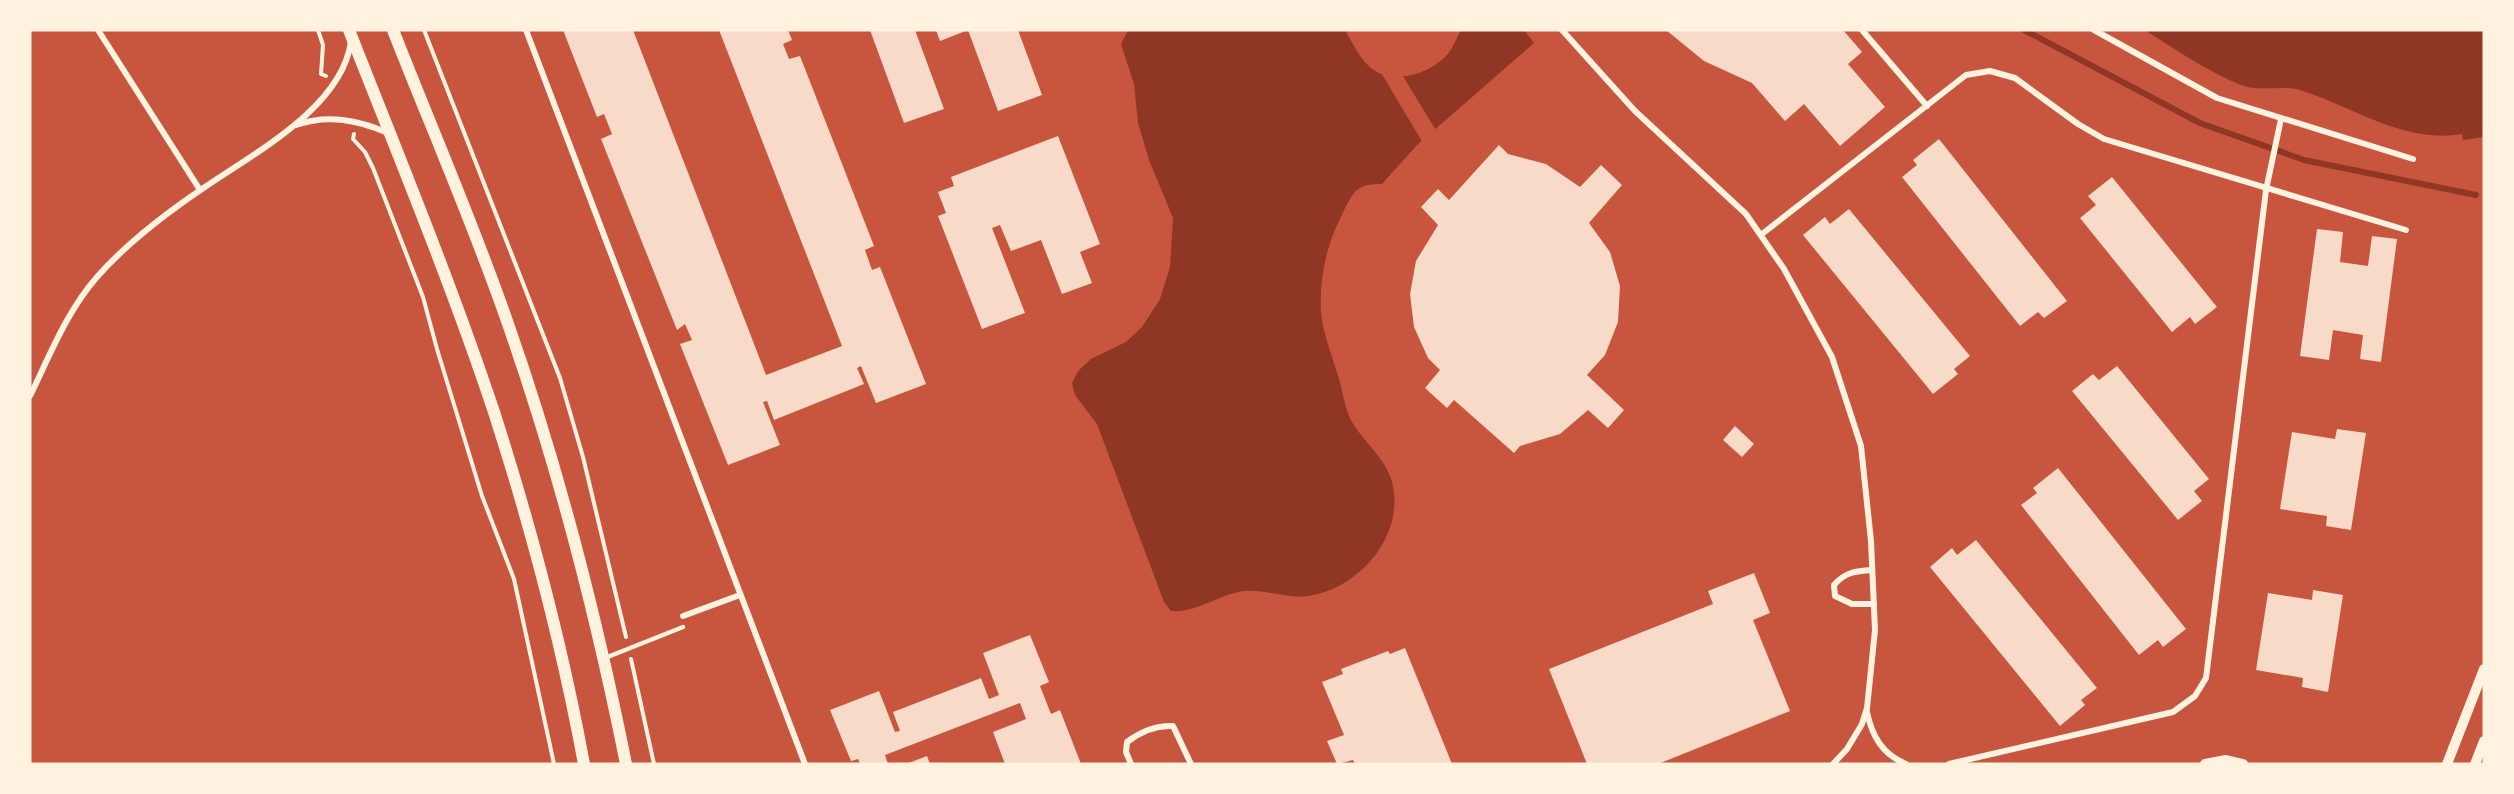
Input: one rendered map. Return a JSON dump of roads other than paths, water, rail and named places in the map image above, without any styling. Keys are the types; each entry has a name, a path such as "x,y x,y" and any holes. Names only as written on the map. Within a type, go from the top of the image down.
{"main road":[{"path":"393,30 488,269 522,363 572,526 604,658 626,764"},
{"path":"350,32 449,284 508,456 559,647 584,764"}],"street":[{"path":"98,30 200,190"},
{"path":"526,30 805,764"},
{"path":"1562,30 1635,111 1746,214 1785,269 1832,357 1862,446 1875,630 1867,708 1862,724 1847,749 1833,764"},
{"path":"1862,30 1927,106"},
{"path":"2094,30 2217,98 2413,159"},
{"path":"30,396 70,315 97,277 150,227 293,126 319,101 333,83 347,57 350,32"},
{"path":"1762,234 1966,75 1990,71 2015,78 2078,124 2104,139 2266,190 2406,230"},
{"path":"1949,764 2173,712 2195,696 2206,678 2266,190 2281,118"},
{"path":"293,126 315,120 347,120 373,126 389,134"},
{"path":"1872,570 1852,571 1834,585 1835,596 1852,604 1874,604"},
{"path":"683,616 740,595"},
{"path":"2447,764 2484,669"},
{"path":"1867,708 1871,730 1881,747 1896,760 1906,764"},
{"path":"1131,764 1126,752 1127,742 1136,735 1163,726 1173,726 1179,734 1191,764"},
{"path":"2475,764 2484,741"},
{"path":"2205,764 2226,760 2243,764"}],"lane":[{"path":"604,658 683,627"}],"waterway":[{"path":"2024,30 2200,123 2304,160 2476,195"}]}
